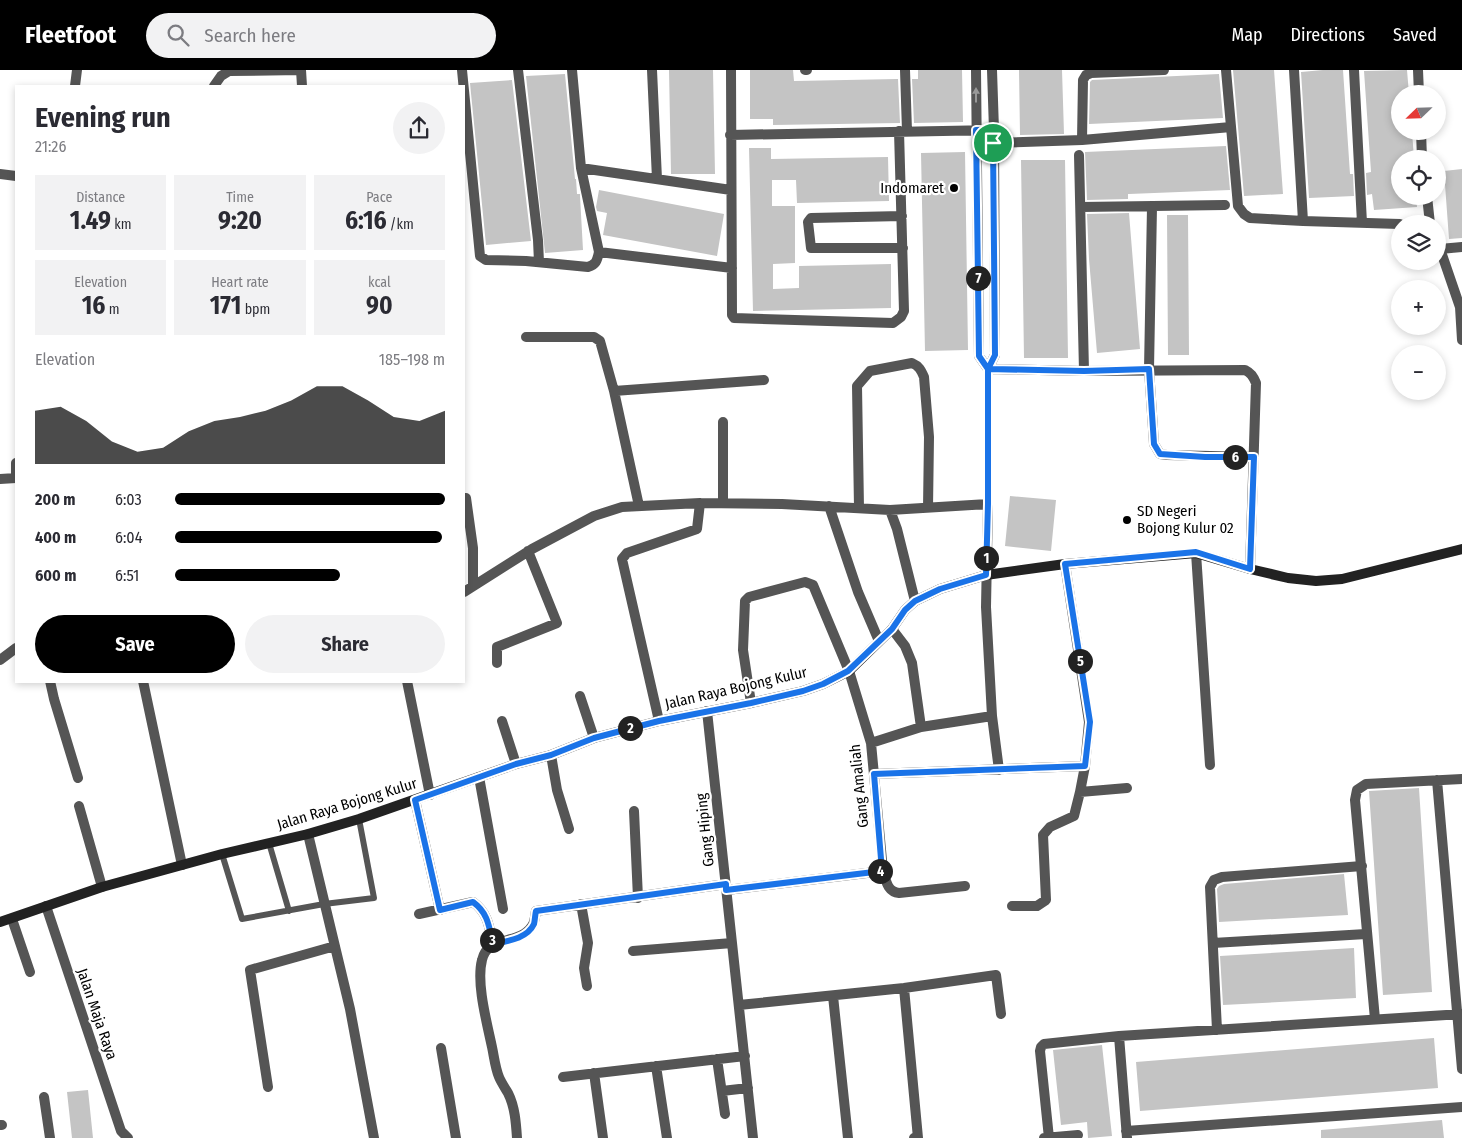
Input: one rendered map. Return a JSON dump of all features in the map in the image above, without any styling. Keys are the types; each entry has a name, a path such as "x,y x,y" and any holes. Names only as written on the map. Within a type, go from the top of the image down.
{"main road":[{"name":"Jalan Raya Bojong Kulur","path":"0,922 102,887 359,819 516,764 551,755 594,738 659,721 803,691 823,684 848,671 892,629 905,610 915,601 940,589 986,575 1065,564 1196,552 1250,569 1288,578 1316,581 1342,579 1462,549"}],"street":[{"path":"75,85 77,70"},
{"path":"215,85 221,76 228,71 301,70 302,85"},
{"path":"462,70 463,85"},
{"path":"518,70 539,262"},
{"path":"465,102 479,253 482,258 486,260 594,265 599,252 581,168 572,70"},
{"path":"652,70 657,179"},
{"path":"731,70 732,316 734,318 893,323 898,320 904,311 902,216 905,70"},
{"path":"976,70 979,356 988,369"},
{"path":"992,70 995,355 988,369 986,627 992,716 999,770"},
{"path":"1082,140 1083,80 1086,75 1091,73 1164,70"},
{"path":"1226,70 1239,209 1250,218 1391,224"},
{"path":"1294,70 1303,221"},
{"path":"1354,70 1362,223"},
{"path":"1418,70 1419,85"},
{"path":"993,143 1082,140 1230,127"},
{"path":"730,135 994,130"},
{"path":"1079,155 1084,371"},
{"path":"581,168 731,190"},
{"path":"0,174 15,176"},
{"path":"1081,207 1225,205"},
{"path":"1152,207 1149,369 1154,444 1160,454 1205,457 1254,457"},
{"path":"902,216 812,218 808,222 811,248 903,248"},
{"path":"1446,246 1462,247"},
{"path":"599,252 732,268"},
{"path":"1446,265 1461,307 1462,340"},
{"path":"526,337 594,337 600,341 614,391 640,506"},
{"path":"859,508 857,386 870,371 912,363 918,365 924,377 929,437 928,508"},
{"path":"988,369 1084,371 1149,369 1245,370 1249,372 1256,382 1250,569"},
{"path":"614,391 764,380"},
{"path":"723,422 723,503"},
{"path":"0,479 15,478"},
{"path":"466,498 473,548 473,585"},
{"path":"659,721 622,559 627,553 697,529 700,503"},
{"path":"465,591 528,551 594,516 622,507 723,503 890,510 988,504"},
{"path":"829,506 858,592 880,641"},
{"path":"890,510 897,529 915,601"},
{"path":"497,663 497,648 557,623 528,551"},
{"path":"1196,552 1210,765"},
{"path":"1012,906 1037,906 1046,900 1043,835 1050,827 1074,816 1085,766 1090,722 1065,564"},
{"name":"Gang Amaliah","path":"751,703 743,650 745,601 749,597 805,582 811,584 848,671 871,743 882,871"},
{"path":"892,629 905,646 912,663 921,728"},
{"path":"0,660 15,649"},
{"path":"50,683 78,778"},
{"path":"143,683 182,865"},
{"path":"407,683 430,795"},
{"path":"580,696 594,738"},
{"name":"Gang Hiping","path":"708,711 753,1138"},
{"path":"871,743 921,728 992,716"},
{"path":"502,721 516,764"},
{"path":"551,755 557,790 569,829"},
{"path":"874,774 1085,766"},
{"path":"479,777 503,909"},
{"path":"1375,1019 1355,800 1357,790 1366,784 1462,779"},
{"path":"1437,780 1460,1014 1462,1069"},
{"path":"1080,792 1127,788"},
{"path":"415,800 440,910"},
{"path":"80,806 102,887"},
{"path":"634,811 638,898"},
{"path":"308,834 350,1009 374,1138"},
{"path":"1217,1030 1210,887 1214,880 1222,877 1362,866"},
{"path":"517,1138 516,1119 509,1095 498,1076 483,1004 480,969 487,948 493,944 515,940 525,933 533,925 536,911 726,887 882,871 888,886 895,893 965,886"},
{"path":"419,914 473,902 482,909 493,944"},
{"path":"581,904 588,943 584,968 588,986"},
{"name":"Jalan Maja Raya","path":"46,906 123,1136"},
{"path":"12,919 30,972"},
{"path":"1213,943 1366,934"},
{"path":"633,952 732,943"},
{"path":"268,1087 250,970 335,946"},
{"path":"739,1005 904,988 996,975 1001,1014"},
{"path":"904,988 918,1138 914,1138"},
{"path":"833,996 848,1138"},
{"path":"1048,1138 1040,1051 1044,1044 1119,1036 1460,1014"},
{"path":"1119,1036 1126,1134 1462,1107"},
{"path":"441,1048 456,1138"},
{"path":"563,1077 745,1056"},
{"path":"717,1059 725,1114"},
{"path":"656,1066 667,1138"},
{"path":"594,1073 603,1138"},
{"path":"722,1091 748,1088"},
{"path":"44,1097 50,1138"},
{"path":"1044,1138 1078,1135"}],"lane":[{"path":"222,854 242,920 324,904 374,898 359,819"},
{"path":"269,843 289,911"}],"building":[{"path":"669,70 713,70 715,174 671,174"},
{"path":"750,70 793,70 794,81 898,79 900,123 773,125 773,119 750,119"},
{"path":"918,70 962,70 963,122 914,123 912,79 918,79"},
{"path":"1019,70 1062,70 1064,134 1020,135"},
{"path":"1233,70 1274,70 1283,194 1244,196"},
{"path":"1343,70 1350,174 1353,174 1354,196 1309,198 1301,72"},
{"path":"1407,70 1408,85 1391,85 1391,140 1413,140 1413,150 1391,150 1391,205 1417,205 1417,207 1374,210 1372,194 1367,195 1366,173 1371,172 1364,71"},
{"path":"565,74 575,179 577,194 580,194 583,250 545,253 526,76"},
{"path":"1219,74 1223,118 1089,124 1090,82 1092,80"},
{"path":"512,80 531,241 486,245 470,83"},
{"path":"1226,146 1230,190 1128,194 1128,199 1087,200 1085,152"},
{"path":"749,148 771,148 771,159 888,157 889,201 797,203 796,180 772,180 772,206 795,206 795,263 773,264 773,289 799,288 799,266 891,264 891,308 753,311"},
{"path":"965,152 968,350 925,351 921,153"},
{"path":"1021,160 1065,160 1068,358 1024,358"},
{"path":"1462,169 1462,238 1449,239 1446,171"},
{"path":"599,190 724,214 717,256 603,235 607,213 597,211"},
{"path":"1129,213 1140,349 1097,353 1087,214"},
{"path":"1167,215 1188,215 1189,355 1168,355"},
{"path":"1010,496 1056,500 1051,551 1005,546"},
{"path":"1419,788 1432,992 1383,995 1369,791"},
{"path":"1344,874 1348,915 1219,922 1217,889 1224,884"},
{"path":"1354,948 1356,998 1223,1005 1220,956"},
{"path":"1434,1038 1438,1088 1140,1111 1136,1062"},
{"path":"1102,1045 1112,1136 1088,1138 1087,1122 1061,1125 1053,1050"},
{"path":"88,1090 93,1138 72,1138 67,1092"},
{"path":"1442,1120 1444,1138 1321,1138 1321,1130"}],"place":[{"name":"Indomaret","path":"954,188"},
{"name":"SD Negeri Bojong Kulur 02","path":"1127,520"}],"route":[{"path":"993,143 994,130 976,130 979,356 988,369 1084,371 1149,369 1154,444 1157,452 1167,456 1254,457 1250,569 1196,552 1065,564 1090,722 1085,766 874,774 882,871 726,890 726,884 536,911 533,925 525,933 515,940 493,944 482,909 473,902 440,910 415,800 516,764 551,755 594,738 659,721 803,691 823,684 848,671 892,629 905,610 915,601 940,589 986,575 988,369 995,355 993,143"}]}
